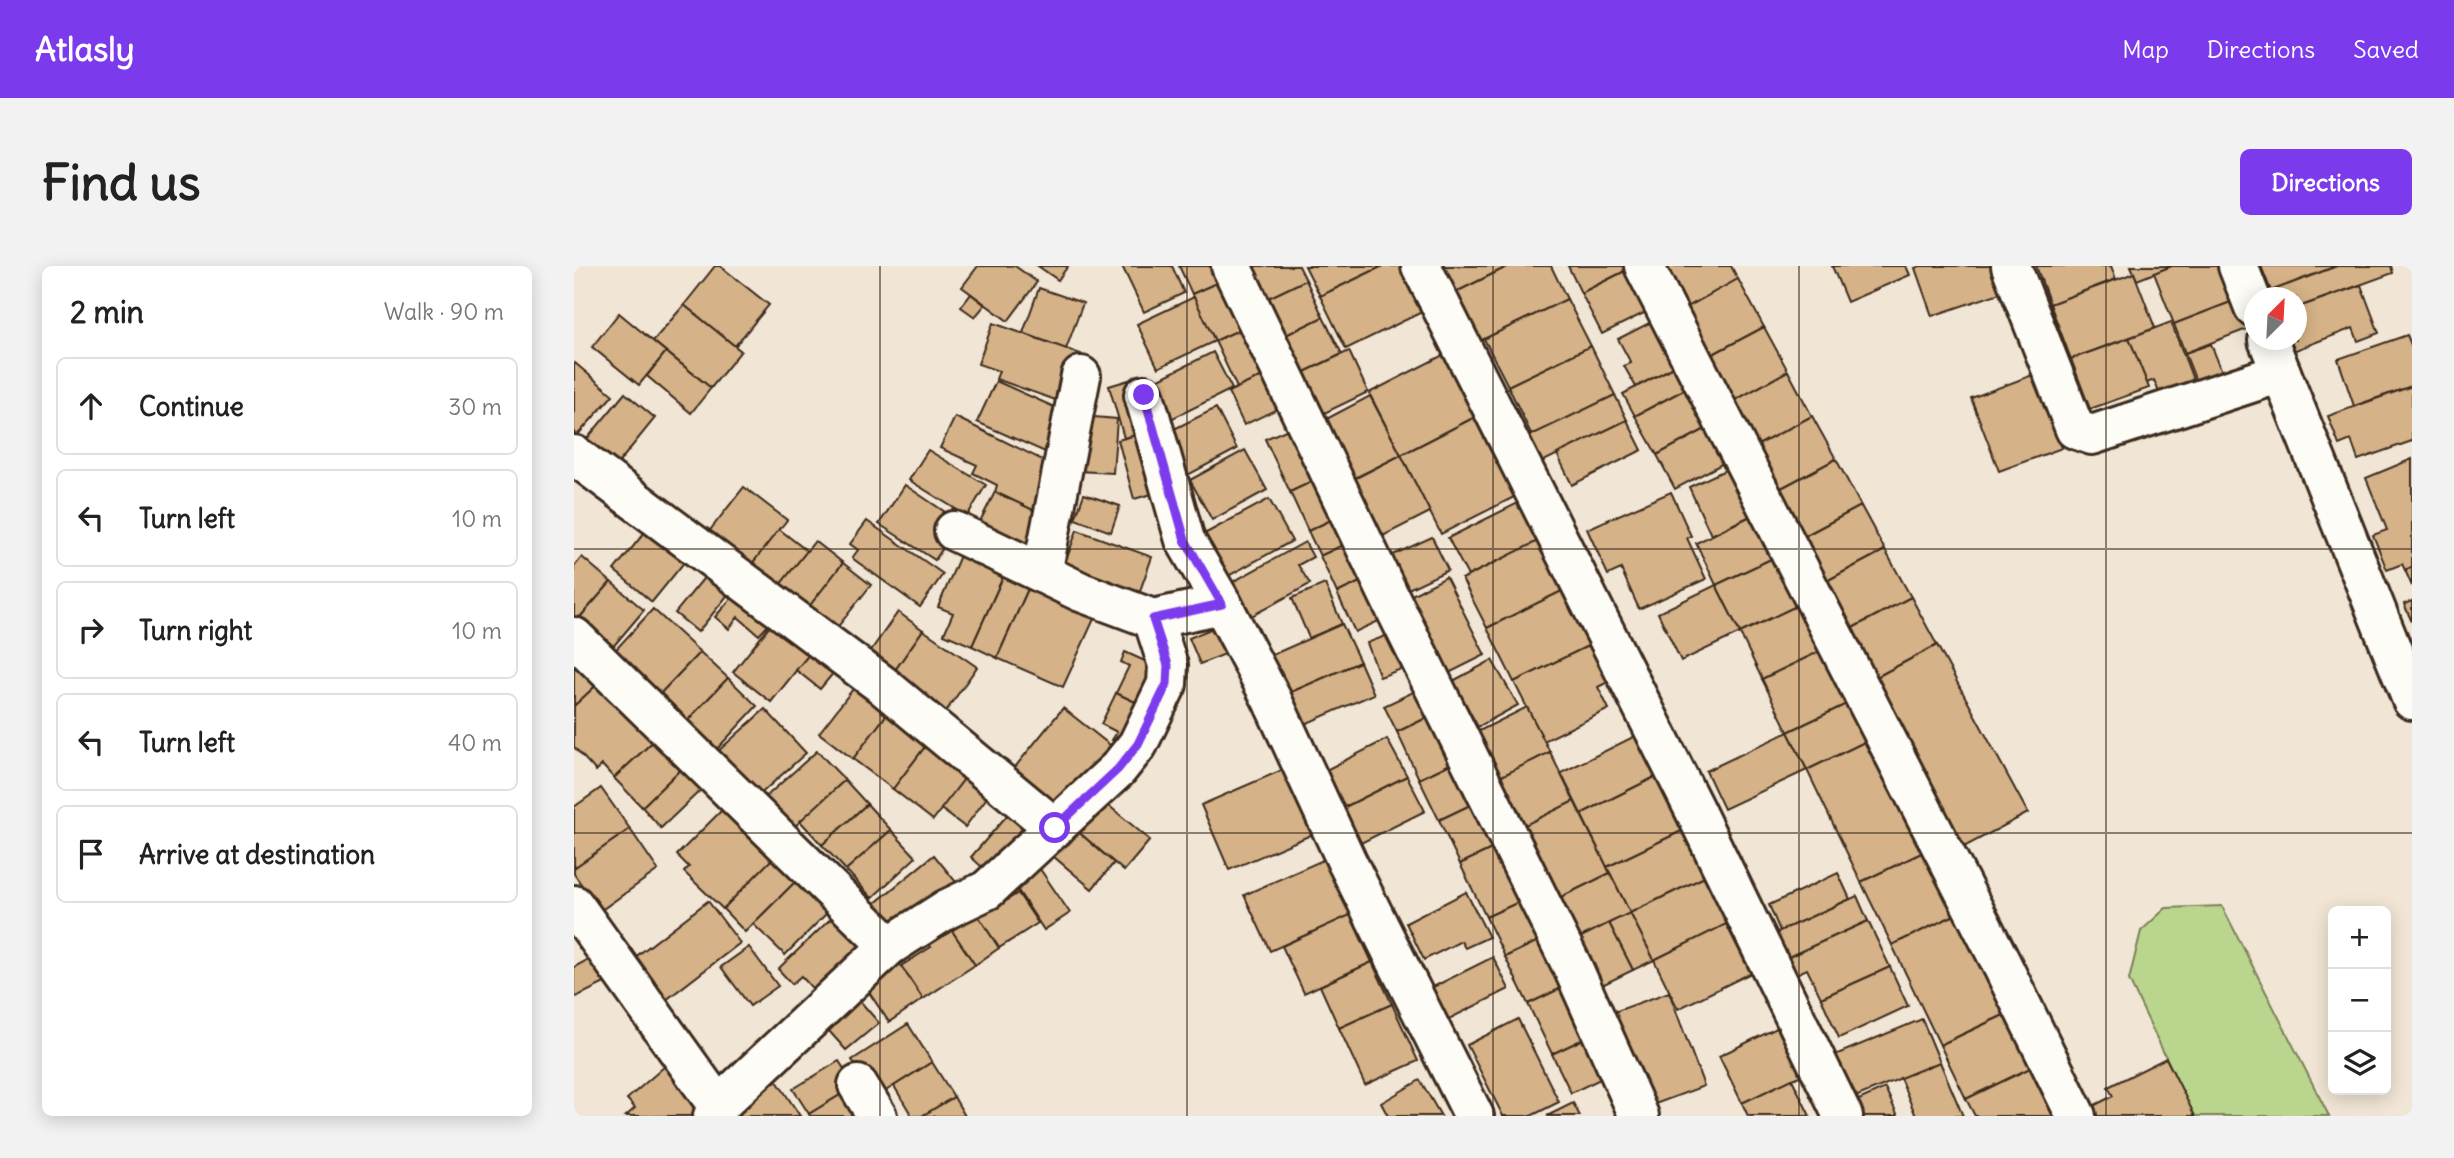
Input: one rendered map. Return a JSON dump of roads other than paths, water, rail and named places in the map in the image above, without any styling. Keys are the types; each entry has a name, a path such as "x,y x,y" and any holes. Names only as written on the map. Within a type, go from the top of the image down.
{"street":[{"path":"1231,266 1391,600 1573,968 1639,1116"},
{"path":"1421,266 1688,797 1843,1116"},
{"path":"1644,266 2001,963 2076,1116"},
{"path":"2011,266 2075,429 2080,432 2092,435 2274,356 2412,700"},
{"path":"2238,266 2247,287"},
{"path":"1042,573 1081,376"},
{"path":"1144,395 1185,540 1272,700 1347,862 1474,1116"},
{"path":"574,455 881,684 1055,828"},
{"path":"954,531 1081,593 1153,619 1222,604"},
{"path":"574,905 715,1111 889,946 947,909 987,890 1118,769 1138,744 1167,684 1168,665 1153,619"},
{"path":"574,637 889,946"}]}
